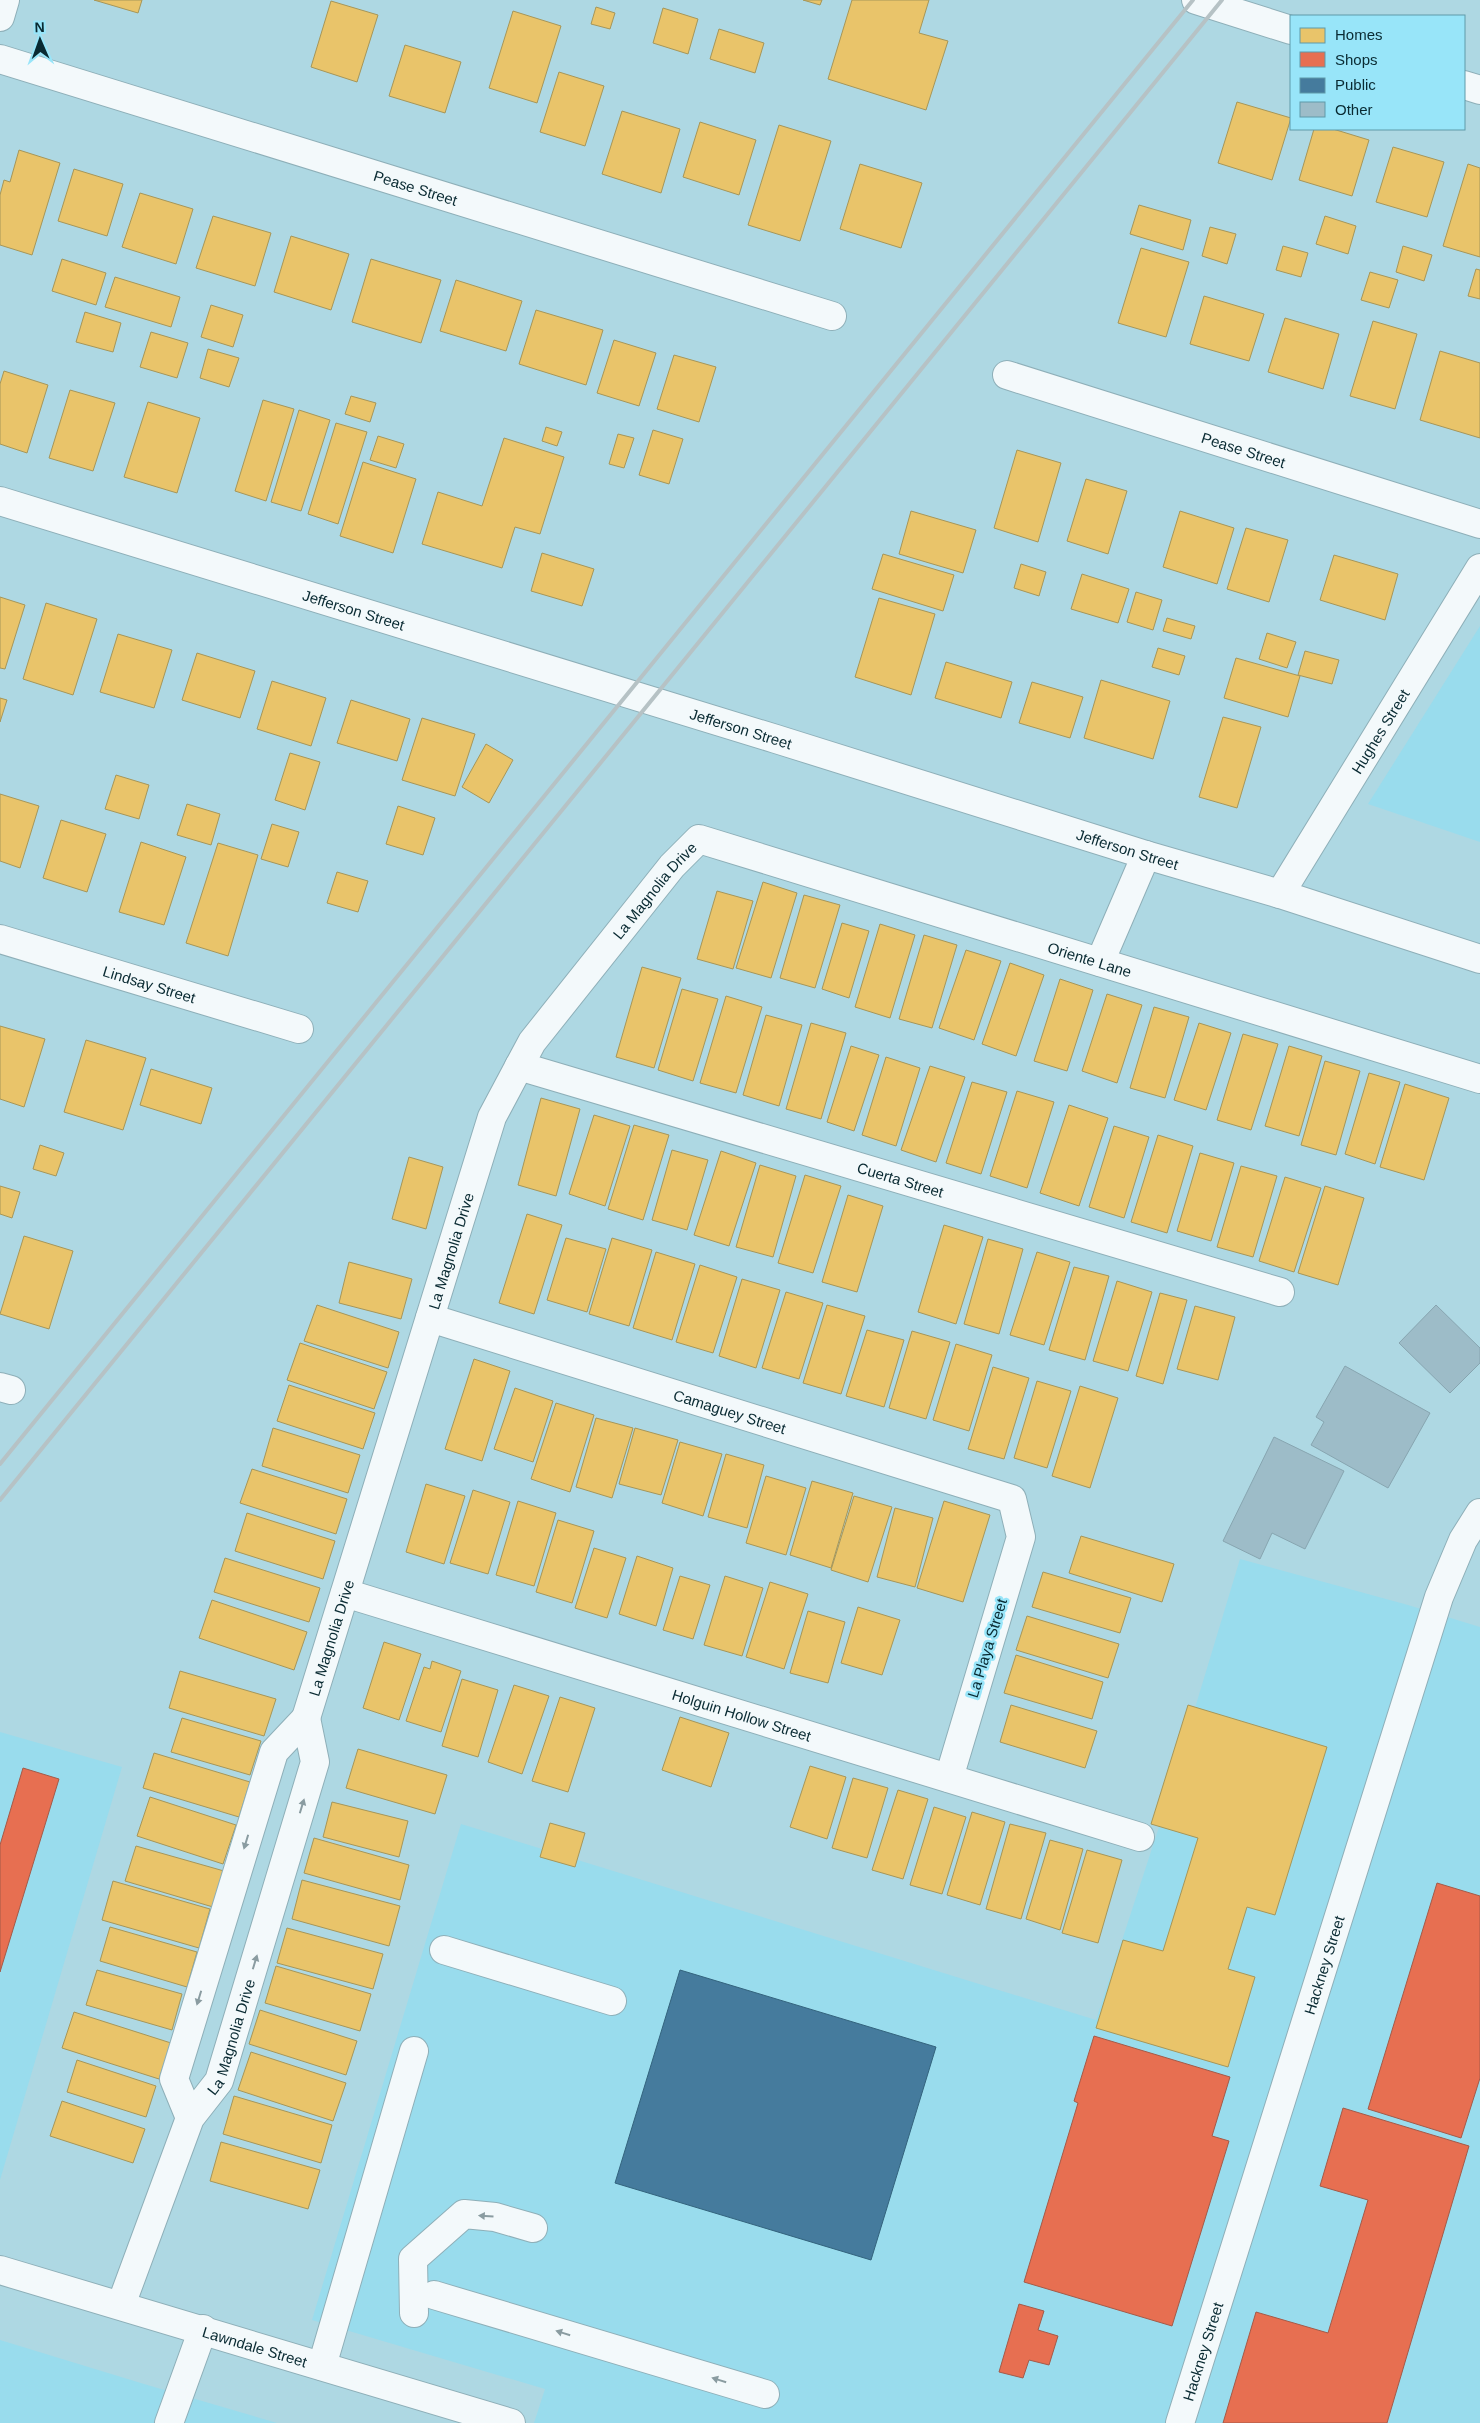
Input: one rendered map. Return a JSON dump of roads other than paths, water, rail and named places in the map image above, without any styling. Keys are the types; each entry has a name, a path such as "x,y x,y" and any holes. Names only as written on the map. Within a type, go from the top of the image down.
{"street":[{"path":"0,17 5,0"},
{"path":"1196,0 1290,30"},
{"name":"Pease Street","path":"0,60 832,316"},
{"path":"1465,84 1480,90"},
{"name":"Pease Street","path":"1007,375 1480,524"},
{"name":"Jefferson Street","path":"0,501 786,742 1146,855 1280,894 1480,959"},
{"name":"Hughes Street","path":"1280,894 1480,568"},
{"name":"Oriente Lane","path":"699,839 1480,1080"},
{"name":"La Magnolia Drive","path":"190,2118 174,2079 274,1752 306,1718 492,1117 532,1042 672,866 699,839"},
{"path":"1100,962 1146,855"},
{"name":"Lindsay Street","path":"0,939 299,1029"},
{"name":"Cuerta Street","path":"519,1066 1280,1292"},
{"name":"Camaguey Street","path":"430,1318 1012,1499 1016,1518"},
{"name":"Hackney Street","path":"1180,2423 1438,1597 1463,1540 1480,1514"},
{"name":"La Playa Street","path":"949,1778 1020,1537 1016,1518"},
{"name":"Holguin Hollow Street","path":"345,1593 1140,1837"},
{"name":"La Magnolia Drive","path":"121,2305 190,2118 219,2081 315,1762 306,1718"},
{"path":"444,1950 612,2001"},
{"path":"322,2366 414,2051"},
{"path":"414,2313 412,2259 464,2214 495,2217 533,2228"},
{"name":"Lawndale Street","path":"0,2270 203,2329 498,2421"},
{"path":"434,2295 766,2394"},
{"path":"169,2423 203,2329"}],"railway":[{"path":"0,1464 1193,0"},
{"path":"0,1500 1222,0"}]}
